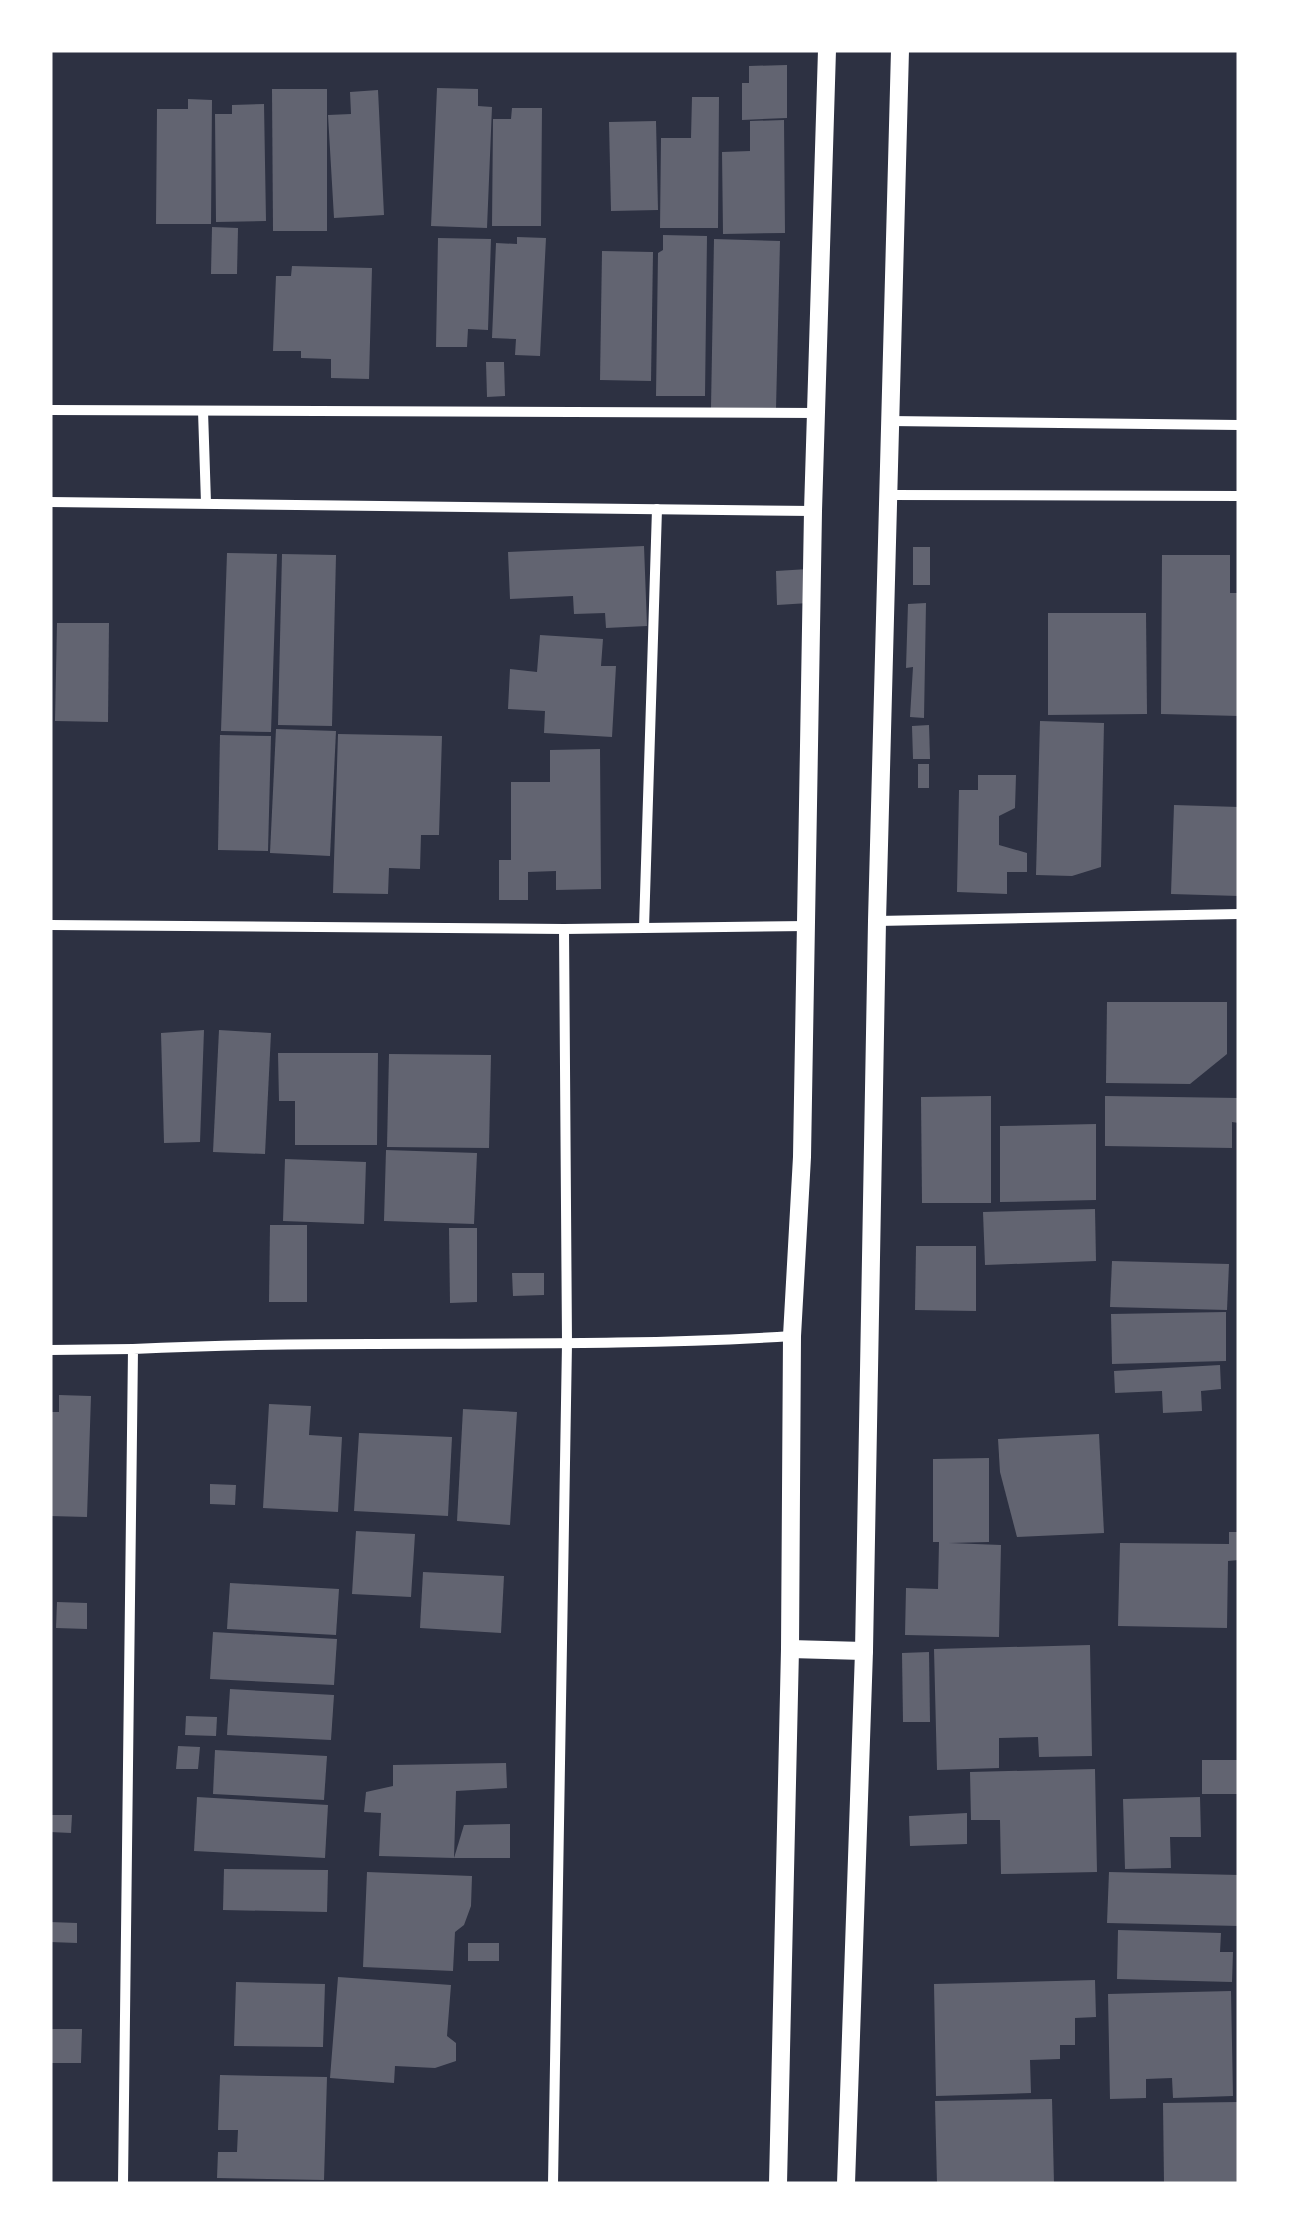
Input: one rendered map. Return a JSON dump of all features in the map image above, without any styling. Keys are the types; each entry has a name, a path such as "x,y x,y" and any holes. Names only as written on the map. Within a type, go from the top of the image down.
{"street":[{"path":"778,2184 790,1649 792,1336 802,1157 827,50"},
{"path":"846,2184 864,1652 877,920 900,50"},
{"path":"50,410 818,414"},
{"path":"203,411 206,503"},
{"path":"889,421 1239,424"},
{"path":"887,494 1239,496"},
{"path":"50,502 814,511"},
{"path":"644,928 657,509"},
{"path":"877,920 1239,914"},
{"path":"50,925 564,929 807,926"},
{"path":"553,2184 567,1343 564,929"},
{"path":"50,1350 240,1344 698,1342 792,1336"},
{"path":"123,2184 133,1349"},
{"path":"790,1649 864,1652"}],"building":[{"path":"787,65 787,118 742,120 742,83 749,83 749,66"},
{"path":"437,88 478,89 478,106 492,107 487,228 431,226"},
{"path":"272,89 327,89 327,231 273,231"},
{"path":"378,90 384,215 334,218 328,115 351,114 350,92"},
{"path":"692,97 719,97 718,228 660,228 661,138 691,138"},
{"path":"188,99 212,100 211,224 156,224 157,109 188,109"},
{"path":"264,104 266,221 216,222 215,114 232,114 232,105"},
{"path":"512,108 542,108 541,226 492,226 493,119 511,119"},
{"path":"784,120 785,233 723,234 722,152 750,151 750,121"},
{"path":"656,121 658,210 611,211 609,122"},
{"path":"212,227 238,228 237,274 211,274"},
{"path":"663,235 707,236 705,396 656,396 658,253 663,250"},
{"path":"517,237 546,238 540,356 515,355 516,339 492,338 496,243 517,244"},
{"path":"438,238 491,239 488,330 468,329 467,347 436,347"},
{"path":"714,239 780,241 776,409 711,408"},
{"path":"602,251 653,252 651,381 600,380"},
{"path":"292,266 372,268 369,379 331,378 331,359 301,358 301,351 273,351 276,276 291,276"},
{"path":"486,362 504,362 505,396 487,397"},
{"path":"644,546 647,626 606,628 605,613 574,614 573,596 510,599 508,552"},
{"path":"913,547 930,547 930,585 913,585"},
{"path":"227,553 277,554 271,732 221,731"},
{"path":"282,554 336,555 332,726 278,725"},
{"path":"1162,555 1230,555 1230,593 1239,593 1239,716 1161,714"},
{"path":"808,569 809,603 777,605 776,571"},
{"path":"926,603 924,718 910,717 913,667 906,668 908,604"},
{"path":"1048,613 1146,613 1147,714 1048,715"},
{"path":"57,623 109,623 108,722 55,721"},
{"path":"540,635 603,639 601,666 616,666 612,737 544,733 545,711 508,709 510,669 537,672"},
{"path":"1040,721 1104,723 1101,867 1072,876 1036,875"},
{"path":"929,725 930,759 913,759 912,726"},
{"path":"276,729 336,731 330,856 270,853"},
{"path":"338,734 442,736 439,835 421,835 420,869 389,868 388,894 333,893"},
{"path":"220,735 271,736 268,851 218,850"},
{"path":"600,749 601,889 556,890 556,871 528,872 528,900 499,900 499,860 511,860 511,782 550,782 550,750"},
{"path":"918,764 929,764 929,788 918,788"},
{"path":"978,775 1016,775 1015,808 999,816 999,845 1027,853 1027,872 1007,872 1007,894 957,892 959,790 978,790"},
{"path":"1174,805 1239,807 1239,896 1171,894"},
{"path":"1107,1002 1227,1002 1227,1054 1190,1084 1106,1083"},
{"path":"204,1030 200,1142 164,1143 161,1033"},
{"path":"219,1030 271,1033 265,1154 213,1152"},
{"path":"278,1053 378,1053 377,1145 295,1145 295,1101 279,1101"},
{"path":"389,1054 491,1055 489,1148 387,1147"},
{"path":"991,1096 991,1203 922,1203 921,1097"},
{"path":"1105,1096 1239,1098 1239,1123 1232,1122 1232,1148 1105,1146"},
{"path":"1096,1124 1096,1200 1000,1202 1000,1126"},
{"path":"386,1150 477,1153 474,1224 384,1221"},
{"path":"285,1159 366,1162 364,1224 283,1221"},
{"path":"1095,1209 1096,1261 985,1265 983,1212"},
{"path":"270,1225 307,1225 307,1302 269,1302"},
{"path":"449,1228 477,1228 477,1302 450,1303"},
{"path":"916,1246 976,1246 976,1311 915,1310"},
{"path":"1112,1261 1229,1264 1227,1310 1110,1307"},
{"path":"512,1273 544,1273 544,1295 513,1296"},
{"path":"1226,1312 1226,1361 1112,1364 1111,1314"},
{"path":"1220,1365 1221,1389 1201,1391 1202,1411 1163,1413 1162,1391 1115,1393 1114,1371"},
{"path":"59,1395 91,1396 87,1517 50,1516 50,1412 59,1412"},
{"path":"269,1404 311,1406 309,1435 342,1437 338,1512 263,1508"},
{"path":"463,1409 517,1412 510,1525 457,1521"},
{"path":"359,1433 452,1437 448,1516 354,1511"},
{"path":"1099,1434 1104,1533 1017,1537 1000,1472 998,1439"},
{"path":"989,1458 989,1542 949,1543 1001,1545 999,1637 905,1635 906,1588 938,1589 939,1542 933,1542 933,1459"},
{"path":"210,1484 236,1485 235,1505 210,1504"},
{"path":"356,1531 415,1534 411,1597 352,1594"},
{"path":"1229,1532 1239,1532 1239,1560 1228,1561 1227,1628 1118,1626 1120,1543 1229,1544"},
{"path":"423,1572 504,1576 501,1633 420,1628"},
{"path":"230,1583 339,1589 336,1635 227,1629"},
{"path":"57,1602 87,1603 87,1629 56,1628"},
{"path":"213,1632 337,1639 334,1685 210,1679"},
{"path":"1090,1645 1092,1756 1039,1757 1038,1737 999,1738 999,1768 937,1770 934,1649"},
{"path":"929,1652 930,1722 903,1722 902,1653"},
{"path":"230,1689 334,1695 331,1740 227,1735"},
{"path":"186,1716 217,1717 216,1736 185,1735"},
{"path":"178,1746 200,1747 198,1769 176,1769"},
{"path":"215,1750 327,1756 324,1800 213,1794"},
{"path":"1202,1760 1239,1760 1239,1794 1202,1794"},
{"path":"506,1763 507,1788 456,1791 454,1858 379,1856 381,1813 364,1812 366,1792 393,1786 393,1765"},
{"path":"1095,1769 1097,1872 1001,1874 1000,1820 971,1820 970,1772"},
{"path":"197,1797 328,1805 325,1858 194,1851"},
{"path":"1200,1797 1201,1837 1170,1837 1171,1868 1125,1869 1123,1799"},
{"path":"967,1813 967,1844 910,1846 909,1816"},
{"path":"50,1815 72,1815 71,1833 50,1832"},
{"path":"510,1824 510,1858 454,1858 464,1825"},
{"path":"224,1869 328,1870 327,1912 223,1910"},
{"path":"367,1872 472,1876 471,1906 464,1925 455,1932 453,1971 363,1967"},
{"path":"1109,1872 1239,1875 1239,1926 1107,1923"},
{"path":"50,1922 77,1923 77,1943 50,1942"},
{"path":"1118,1930 1221,1933 1220,1952 1233,1952 1232,1982 1117,1979"},
{"path":"468,1943 499,1943 499,1961 468,1961"},
{"path":"338,1977 451,1985 447,2036 456,2043 456,2061 435,2068 395,2066 394,2083 330,2078"},
{"path":"1095,1980 1096,2017 1075,2018 1075,2045 1060,2045 1060,2059 1030,2060 1031,2093 936,2096 934,1984"},
{"path":"236,1982 325,1984 323,2047 234,2046"},
{"path":"1231,1991 1233,2096 1173,2098 1172,2078 1146,2079 1146,2098 1110,2099 1108,1994"},
{"path":"50,2029 82,2029 81,2063 50,2063"},
{"path":"220,2075 327,2077 324,2180 217,2178 218,2152 237,2152 238,2130 218,2130"},
{"path":"1052,2099 1054,2184 937,2184 935,2101"},
{"path":"1239,2102 1239,2184 1164,2184 1163,2103"}]}
